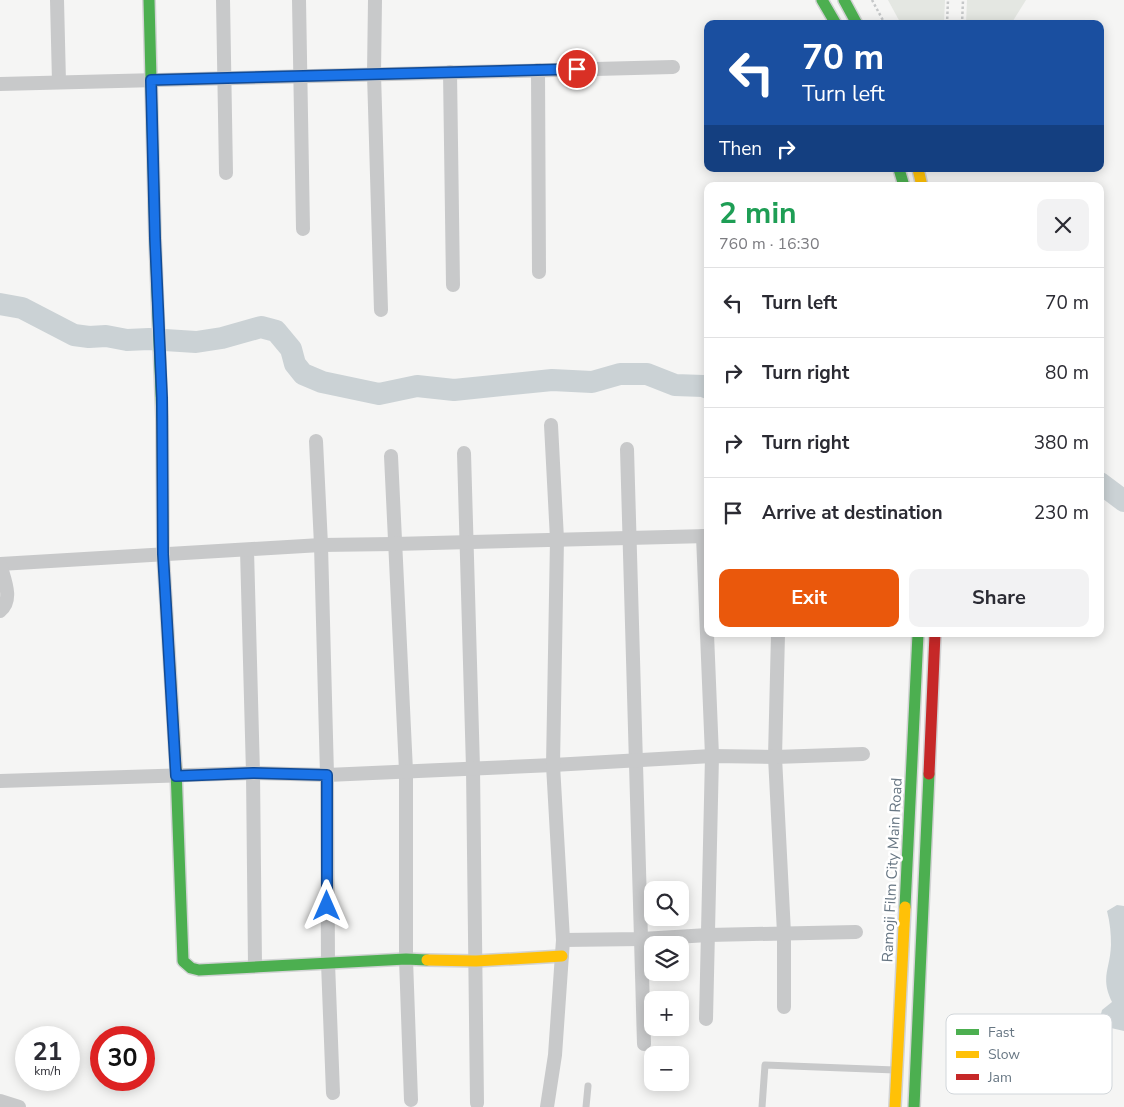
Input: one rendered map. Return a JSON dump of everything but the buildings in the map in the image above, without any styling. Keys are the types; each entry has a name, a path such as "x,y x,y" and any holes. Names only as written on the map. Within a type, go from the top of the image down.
{"street":[{"path":"57,0 59,82"},
{"path":"149,0 162,398 163,554 176,776 183,961 191,968 199,970 406,959 476,961 562,956"},
{"path":"223,0 226,173"},
{"path":"299,0 303,229"},
{"path":"375,0 374,74 381,310"},
{"path":"822,0 834,20"},
{"path":"844,0 855,20"},
{"path":"0,84 673,67"},
{"path":"538,70 539,272"},
{"path":"450,72 453,285"},
{"path":"547,1107 555,1055 563,940 553,766 557,539 551,425"},
{"path":"316,441 321,544 327,775 328,963 333,1093"},
{"path":"628,449 644,1044"},
{"path":"464,453 473,768 477,1103"},
{"path":"391,456 406,771 406,959 411,1100"},
{"path":"0,611 8,601 0,564 321,544 394,544 704,536"},
{"path":"247,550 253,773 255,966"},
{"path":"706,1019 712,756 708,637"},
{"path":"778,637 775,757 784,933 784,1007"},
{"name":"Ramoji Film City Main Road","path":"895,1107 918,637"},
{"path":"914,1107 935,637"},
{"path":"0,781 253,773 327,775 553,766 712,756 775,757 863,754"},
{"path":"563,940 856,932"},
{"path":"0,1101 19,1107"}],"lane":[{"path":"762,1107 765,1065 897,1070"},
{"path":"586,1107 588,1086"}],"path":[{"path":"872,0 883,20"},
{"path":"947,20 948,0"},
{"path":"962,20 963,0"}],"shaded area":[{"path":"888,0 945,0 944,20 899,20"},
{"path":"967,0 1026,0 1014,20 966,20"},
{"path":"1117,905 1124,906 1124,1031 1112,1028 1112,1014 1101,1014 1102,1010 1112,1002 1106,980 1111,945 1107,911"}],"waterway":[{"path":"0,304 22,308 74,335 89,337 106,336 127,340 149,339 196,342 222,338 261,327 276,331 291,349 295,364 303,374 322,382 379,394 417,386 454,390 552,380 592,382 620,374 647,374 675,385 704,386"},
{"path":"1104,486 1124,501"}],"traffic: fast":[{"path":"149,0 162,419"},
{"path":"822,0 834,20"},
{"path":"844,0 855,20"},
{"path":"900,172 903,182"},
{"path":"905,907 918,637"},
{"path":"176,769 183,961 191,968 199,970 406,959 427,960"},
{"path":"914,1107 929,774"}],"traffic: slow":[{"path":"919,172 921,182"},
{"path":"162,419 163,554 176,769"},
{"path":"895,1107 905,907"},
{"path":"427,960 476,961 562,956"}],"traffic: jam":[{"path":"929,774 935,637"}],"route":[{"path":"327,906 327,775 253,773 176,776 163,554 162,398 151,80 577,69"}]}
